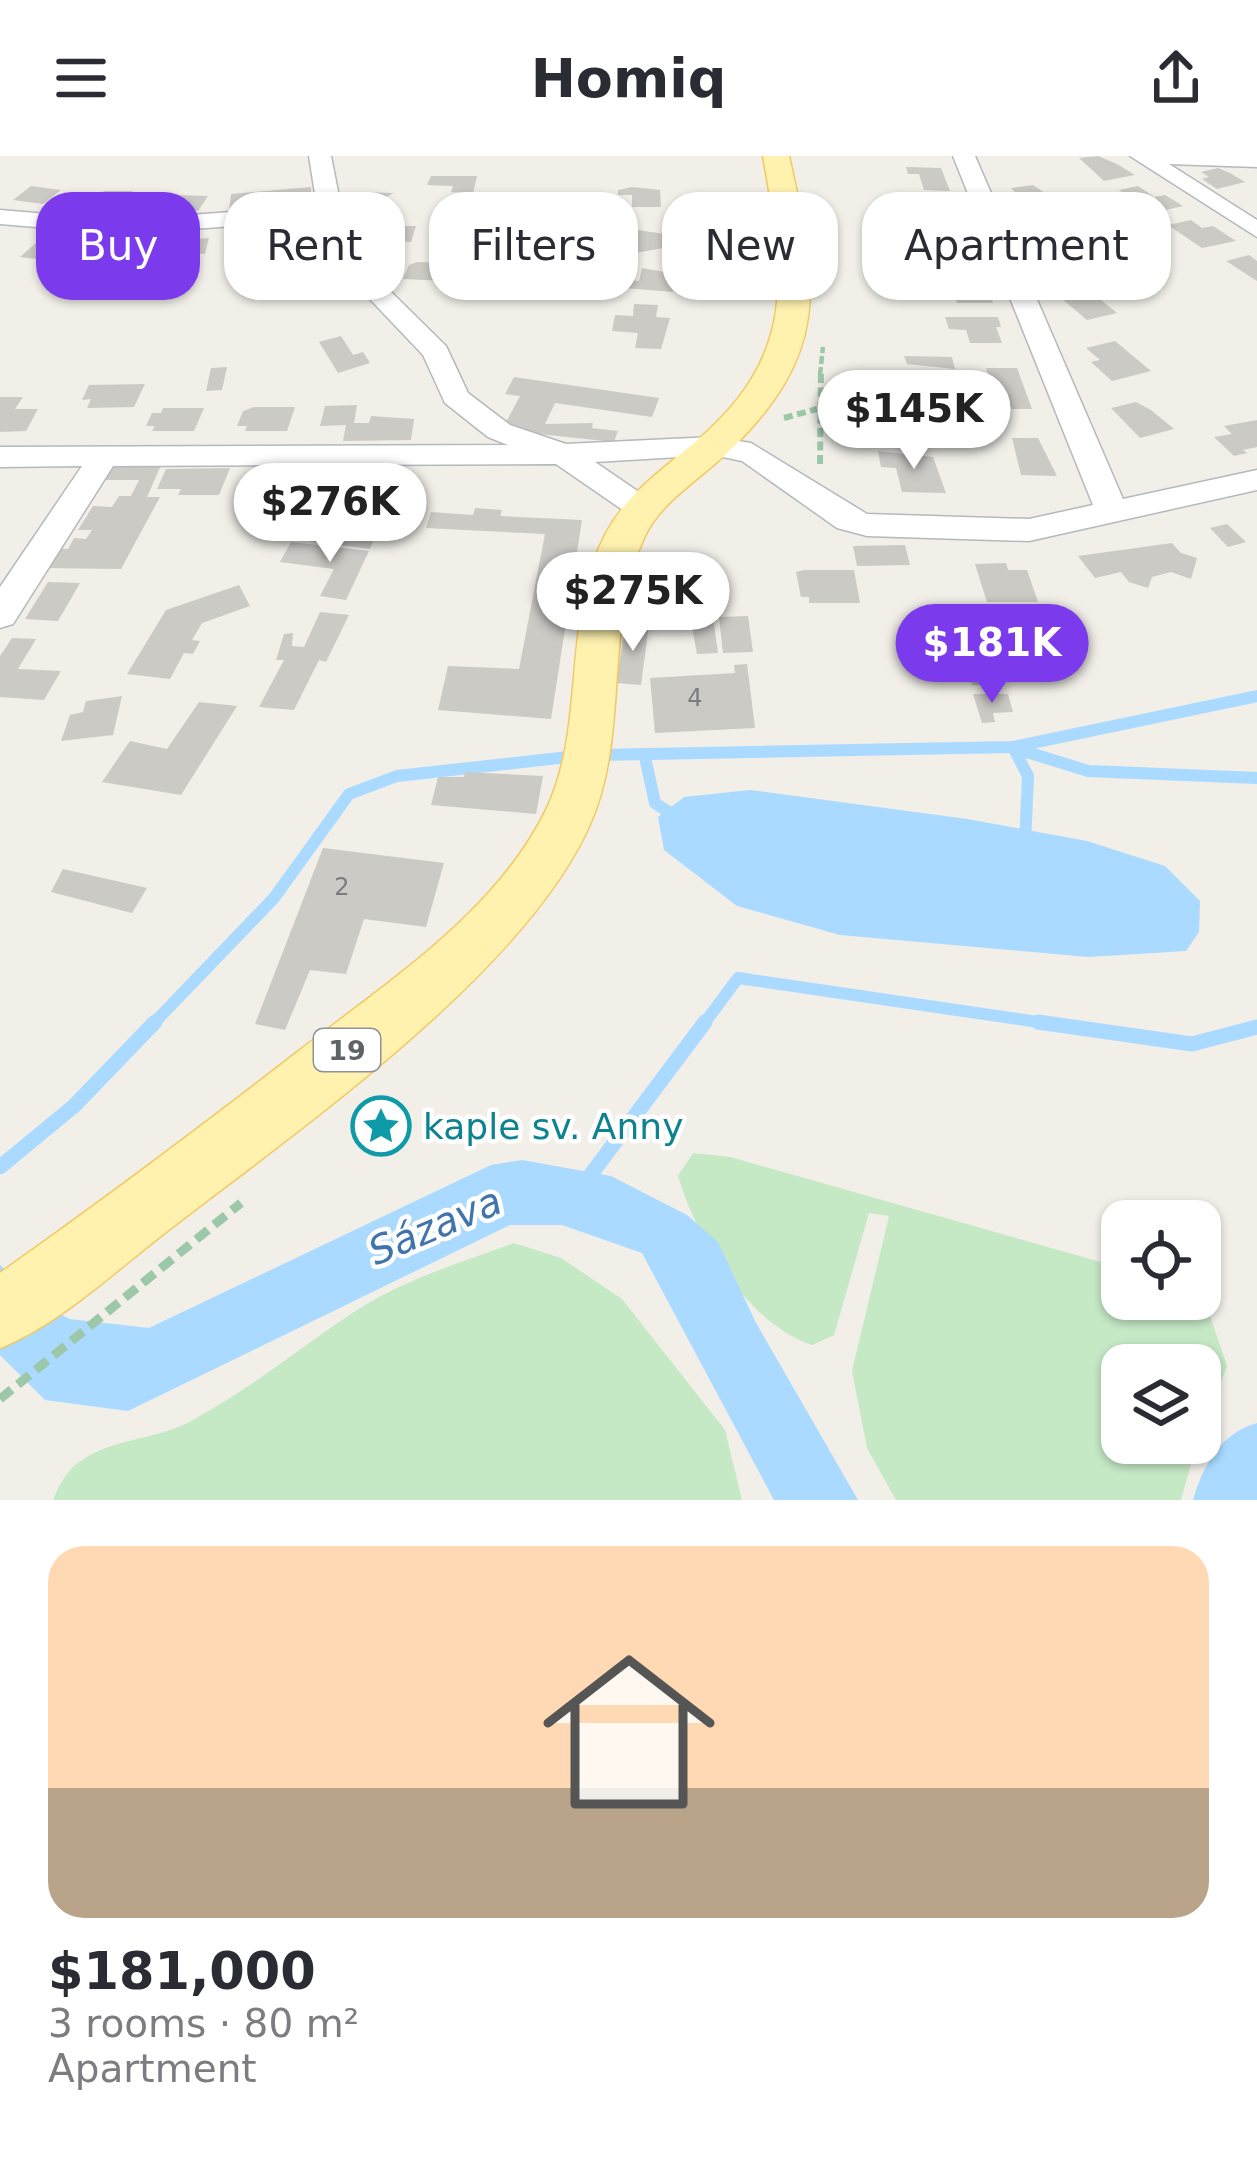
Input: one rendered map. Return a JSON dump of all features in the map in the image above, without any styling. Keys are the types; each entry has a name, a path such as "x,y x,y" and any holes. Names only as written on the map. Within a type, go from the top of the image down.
{"main road":[{"name":"19","path":"24,1297 272,1111 455,962 526,883 567,821 586,757 604,608 622,539 641,508 763,395 791,344 799,270 776,156"}],"street":[{"path":"320,156 326,192"},
{"path":"964,156 1112,512"},
{"path":"1141,156 1257,160"},
{"path":"1141,156 1257,230"},
{"path":"0,217 120,226 224,219"},
{"path":"385,300 436,352 455,397 499,430 563,454 641,508"},
{"path":"0,457 563,454 713,446 751,453 848,520 867,526 1029,530 1257,481"},
{"path":"0,615 106,453"}],"path":[{"path":"0,1399 150,1277"}],"green space":[{"path":"693,1153 730,1157 1101,1262 1101,1320 1211,1320 1220,1344 1101,1344 1101,1464 1191,1464 1181,1500 896,1500 867,1448 852,1371 889,1216 869,1213 834,1335 812,1345 766,1318 728,1276 698,1226 678,1176"},
{"path":"514,1243 561,1258 622,1299 725,1430 742,1500 53,1500 66,1475 85,1458 191,1421 378,1298"},
{"path":"1221,1348 1227,1366 1221,1381"}],"water":[{"path":"750,790 967,819 1087,841 1165,866 1200,901 1199,932 1186,951 1088,957 840,935 737,906 664,850 658,817 684,797"},
{"name":"Sázava","path":"522,1160 611,1176 687,1215 718,1242 755,1321 858,1500 774,1500 642,1253 562,1225 510,1225 128,1411 45,1400 0,1355 0,1265 45,1307 70,1319 149,1328 491,1165"},
{"path":"1257,1423 1257,1500 1193,1500 1208,1464 1221,1464 1221,1446"}],"building":[{"path":"1098,156 1135,175 1104,181 1079,158"},
{"path":"906,167 941,168 950,191 924,190 919,174 908,174"},
{"path":"1218,168 1245,182 1217,189 1202,179 1209,177 1201,172"},
{"path":"431,176 477,176 473,192 427,185"},
{"path":"1033,185 1042,192 1015,192 1011,188"},
{"path":"31,186 61,190 36,192 36,203 13,200"},
{"path":"1138,186 1147,192 1122,192"},
{"path":"311,187 311,192 254,192"},
{"path":"618,190 660,190 661,207 638,207 638,192"},
{"path":"1191,220 1202,228 1213,226 1236,241 1202,248 1171,224"},
{"path":"405,226 416,226 411,242 405,242"},
{"path":"638,230 662,234 662,248 638,253"},
{"path":"209,238 205,254 200,254 200,239"},
{"path":"36,243 36,259 20,257"},
{"path":"1249,255 1257,261 1257,281 1226,261"},
{"path":"429,262 429,280 405,279 409,265"},
{"path":"642,268 662,272 662,291 638,289"},
{"path":"956,300 993,303 957,303"},
{"path":"1063,300 1101,300 1117,313 1087,320"},
{"path":"634,304 658,305 656,317 670,318 661,349 635,348 638,333 612,331 615,315 633,316"},
{"path":"945,317 998,317 1002,343 970,343 966,330 949,329"},
{"path":"341,336 353,355 363,352 370,363 338,373 319,342"},
{"path":"1115,341 1151,371 1112,381 1091,362 1100,360 1086,348"},
{"path":"904,356 952,357 955,369 907,364"},
{"path":"227,367 222,390 206,391 211,368"},
{"path":"986,368 1017,368 1032,409 1000,409 997,400 988,400 980,375 989,376"},
{"path":"514,377 659,398 652,417 555,403 545,424 593,423 592,428 618,431 614,442 539,434 505,424 520,396 505,394"},
{"path":"145,384 134,407 87,408 91,399 82,400 89,385"},
{"path":"0,397 23,397 15,409 38,409 26,431 0,432"},
{"path":"1136,402 1174,429 1140,438 1111,408"},
{"path":"357,405 354,423 369,423 371,416 414,419 411,440 343,441 346,425 320,426 325,406"},
{"path":"295,407 287,431 245,431 247,426 237,426 243,411"},
{"path":"163,408 204,408 194,431 152,431 155,426 146,426 152,413 161,413"},
{"path":"934,410 970,410 973,420 936,420"},
{"path":"1257,420 1257,447 1243,450 1247,453 1234,456 1214,437 1232,434 1224,426"},
{"path":"1012,438 1038,438 1057,476 1021,475"},
{"path":"878,451 933,457 946,493 902,492 896,468 881,467"},
{"path":"111,463 162,463 147,497 160,497 121,569 44,568 55,548 68,549 74,538 86,539 92,530 78,530 93,506 112,507 119,496 131,496 139,480 103,480"},
{"path":"230,468 219,495 178,495 181,489 157,489 166,469"},
{"path":"267,470 332,475 327,498 335,475 397,480 370,549 292,539 297,529 348,533 362,501 336,499 331,510 315,514 296,512 299,508 272,508 282,492 258,491"},
{"path":"475,508 502,510 500,516 582,520 551,719 438,710 448,666 519,669 545,534 426,528 431,512 473,515"},
{"path":"1227,524 1246,542 1228,547 1210,528"},
{"path":"291,542 369,551 346,600 320,596 334,569 280,562"},
{"path":"1172,543 1181,553 1197,558 1191,579 1171,572 1152,577 1148,588 1129,582 1121,572 1095,578 1078,556"},
{"path":"905,545 910,565 857,566 853,546"},
{"path":"1006,563 1008,570 1027,570 1038,602 987,602 975,564"},
{"path":"854,570 860,603 809,603 809,597 801,597 796,572"},
{"path":"48,582 80,583 58,621 25,619"},
{"path":"239,585 250,606 202,623 192,640 200,641 193,654 184,653 170,679 127,674 166,610"},
{"path":"689,611 712,611 718,653 697,654"},
{"path":"320,612 349,615 326,662 319,660 294,710 259,707 284,660 276,660 284,634 293,633 292,646 304,647"},
{"path":"748,616 753,652 723,653 719,617"},
{"path":"626,622 649,624 641,685 616,683"},
{"path":"12,638 36,639 18,669 61,671 44,700 0,697 0,656"},
{"path":"965,657 985,657 992,685 972,685"},
{"path":"747,664 755,728 655,733 650,678 735,673 734,665"},
{"path":"973,694 1008,694 1013,712 993,713 995,722 982,723"},
{"path":"122,696 113,735 61,741 70,715 83,712 86,701"},
{"path":"199,702 237,706 181,795 102,782 130,741 167,749"},
{"path":"465,772 543,776 536,814 431,805 438,777 464,777"},
{"path":"323,848 444,863 426,927 364,919 346,974 310,970 285,1030 255,1024"},
{"path":"63,869 147,888 132,913 51,892"}],"waterway":[{"path":"1013,747 1257,696"},
{"path":"598,755 1013,747"},
{"path":"1013,747 1028,776 1025,844"},
{"path":"1014,748 1088,771 1257,778"},
{"path":"152,1025 274,898 349,794 397,776 577,756"},
{"path":"645,757 655,803 679,819"},
{"path":"703,1025 738,978 1059,1025"},
{"path":"0,1167 74,1106 155,1022"},
{"path":"583,1185 705,1022"},
{"path":"1038,1022 1059,1025"},
{"path":"1059,1025 1192,1044 1257,1027"}],"place":[{"name":"kaple sv. Anny","path":"381,1126"}]}
